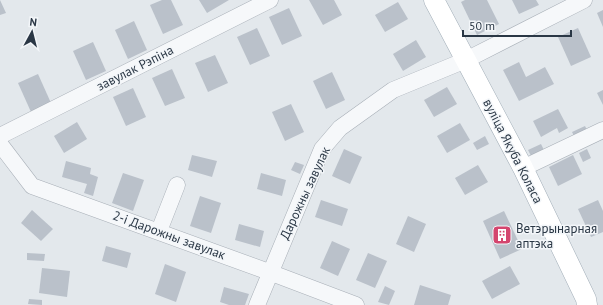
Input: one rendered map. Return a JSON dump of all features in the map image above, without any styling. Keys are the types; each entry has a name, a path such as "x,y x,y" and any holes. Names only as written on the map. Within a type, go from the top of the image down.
{"main road":[{"name":"вуліца Якуба Коласа","path":"434,0 523,168 586,299 587,305"}],"street":[{"name":"завулак Рэпіна","path":"0,136 270,0"},
{"name":"Дарожны завулак","path":"257,305 322,149 340,128 393,90 466,60 584,0"},
{"path":"523,168 603,130"},
{"name":"2-і Дарожны завулак","path":"0,144 32,186 159,231 356,305"},
{"path":"159,231 177,185"}],"building":[{"path":"0,0 6,13 0,15"},
{"path":"162,0 171,0 183,25 163,34 150,5"},
{"path":"199,0 229,0 207,13"},
{"path":"309,0 334,0 342,15 323,25"},
{"path":"465,0 487,0 499,24 477,35 461,2"},
{"path":"512,0 536,0 539,5 519,14"},
{"path":"398,2 408,19 385,32 375,15"},
{"path":"289,8 302,36 282,45 269,17"},
{"path":"603,10 603,27 597,13"},
{"path":"134,21 147,50 128,59 115,30"},
{"path":"257,28 270,56 250,65 237,37"},
{"path":"578,28 591,57 571,66 558,37"},
{"path":"416,40 426,57 403,71 393,54"},
{"path":"93,42 106,71 86,80 73,51"},
{"path":"215,55 228,83 208,92 195,63"},
{"path":"519,62 526,77 545,67 554,84 519,101 503,70"},
{"path":"172,69 185,98 165,106 152,78"},
{"path":"332,72 345,100 326,109 313,81"},
{"path":"38,74 51,103 31,112 18,83"},
{"path":"447,87 457,104 434,117 424,100"},
{"path":"133,88 146,117 126,126 113,97"},
{"path":"603,90 603,105 597,93"},
{"path":"291,104 304,132 285,141 272,112"},
{"path":"558,109 568,128 559,133 557,128 541,137 533,121"},
{"path":"77,122 87,139 64,153 54,136"},
{"path":"460,123 470,140 447,153 437,136"},
{"path":"585,126 588,132 575,138 572,132"},
{"path":"485,136 489,144 477,150 473,143"},
{"path":"541,144 545,152 532,158 528,150"},
{"path":"344,149 362,157 350,184 332,176"},
{"path":"587,149 591,158 583,162 579,153"},
{"path":"192,155 217,161 212,177 188,170"},
{"path":"573,155 582,174 558,186 549,167"},
{"path":"66,161 91,168 90,174 98,177 93,196 84,193 87,184 62,177"},
{"path":"295,162 304,165 300,174 291,170"},
{"path":"478,165 488,182 465,195 455,178"},
{"path":"123,173 144,180 133,211 112,203"},
{"path":"261,173 286,180 282,196 257,189"},
{"path":"200,196 221,203 211,233 190,226"},
{"path":"321,200 348,209 342,226 315,217"},
{"path":"598,200 603,211 603,232 591,237 578,209"},
{"path":"32,210 53,229 41,241 21,223"},
{"name":"Ветэрынарная аптэка","path":"504,211 522,249 500,259 483,221"},
{"path":"408,216 426,224 414,252 396,244"},
{"path":"239,224 264,231 260,247 235,240"},
{"path":"332,241 350,249 338,276 320,268"},
{"path":"106,246 131,253 127,268 102,261"},
{"path":"27,253 45,254 44,261 27,260"},
{"path":"368,253 387,261 375,288 356,280"},
{"path":"165,264 186,272 176,302 155,294"},
{"path":"510,266 520,284 492,299 482,281"},
{"path":"42,268 70,271 67,297 39,293"},
{"path":"420,285 451,295 448,305 414,305"},
{"path":"385,286 395,291 389,305 378,302"},
{"path":"224,287 249,294 245,305 229,305 220,302"},
{"path":"29,299 42,300 42,305 28,304"}],"place":[{"name":"Ветэрынарная аптэка","path":"502,235"}]}
